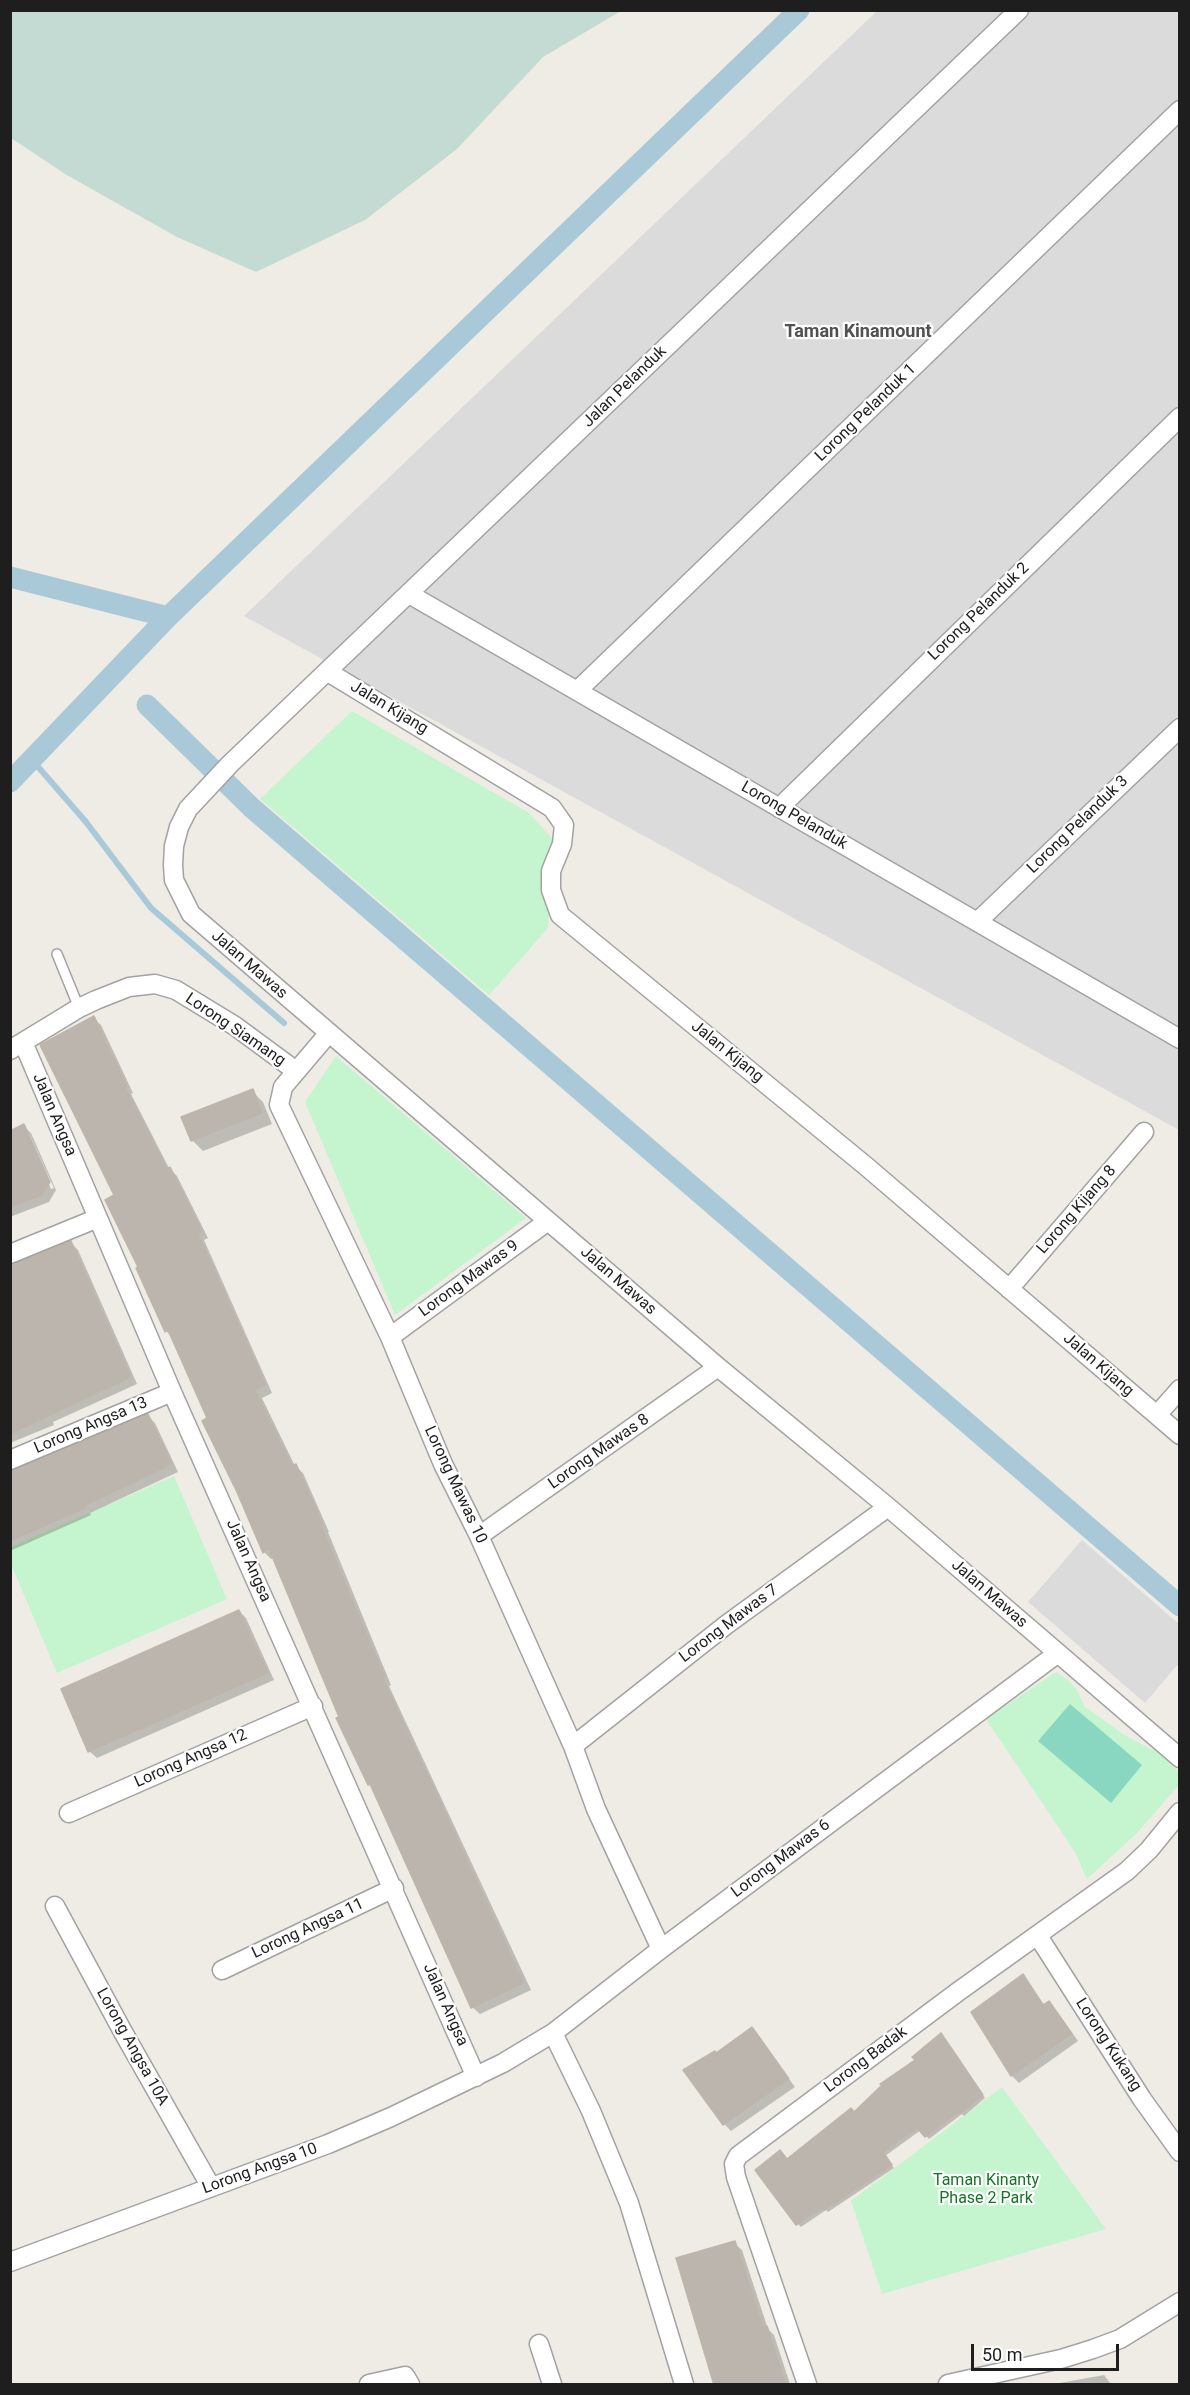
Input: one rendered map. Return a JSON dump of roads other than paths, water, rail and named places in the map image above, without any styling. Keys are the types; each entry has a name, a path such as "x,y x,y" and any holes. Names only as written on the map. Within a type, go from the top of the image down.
{"street":[{"name":"Jalan Pelanduk","path":"231,764 1019,10"},
{"name":"Lorong Pelanduk 1","path":"578,690 1179,110"},
{"name":"Lorong Pelanduk 2","path":"780,808 1179,417"},
{"name":"Lorong Pelanduk","path":"409,594 1179,1039"},
{"name":"Jalan Kijang","path":"328,672 552,808 564,825 562,844 551,870 551,890 560,915 858,1160 1179,1435"},
{"name":"Lorong Pelanduk 3","path":"977,922 1179,728"},
{"name":"Jalan Mawas","path":"231,764 188,809 179,827 174,846 174,880 191,914 328,1034 718,1367 888,1507 1179,1758"},
{"name":"Lorong Siamang","path":"17,1046 79,1008 129,987 154,984 176,990 236,1026 296,1071"},
{"name":"Lorong Mawas 10","path":"328,1034 283,1087 279,1105 390,1337 443,1464 479,1536 573,1746 596,1809 661,1949"},
{"name":"Jalan Angsa","path":"17,1046 98,1218 172,1392 476,2077"},
{"name":"Lorong Kijang 8","path":"1009,1289 1144,1132"},
{"path":"10,1254 98,1218"},
{"name":"Lorong Mawas 9","path":"390,1337 548,1221"},
{"name":"Lorong Mawas 8","path":"479,1536 718,1367"},
{"path":"1157,1415 1179,1389"},
{"name":"Lorong Angsa 13","path":"10,1460 172,1392"},
{"name":"Lorong Mawas 7","path":"573,1746 726,1624 888,1507"},
{"name":"Lorong Mawas 6","path":"503,2063 553,2033 661,1949 1058,1653"},
{"name":"Lorong Angsa 12","path":"69,1813 313,1706"},
{"name":"Lorong Badak","path":"807,2385 736,2177 734,2164 738,2156 959,1991 1127,1871 1149,1850 1179,1812"},
{"name":"Lorong Angsa 11","path":"222,1970 394,1888"},
{"name":"Lorong Angsa 10A","path":"55,1905 123,2032 211,2187"},
{"name":"Lorong Kukang","path":"1038,1936 1142,2099 1179,2152"},
{"path":"553,2033 591,2111 622,2183 646,2254 684,2385"},
{"name":"Lorong Angsa 10","path":"10,2262 328,2145 503,2063"},
{"path":"948,2385 1061,2359 1102,2346 1120,2339 1179,2302"},
{"path":"539,2344 552,2385"},
{"path":"369,2385 392,2377 405,2376 410,2385"}],"lane":[{"path":"57,954 79,1008"}],"waterway":[{"path":"10,782 168,617 799,10"},
{"path":"10,577 168,617"},
{"path":"147,705 252,808 1180,1606"},
{"path":"33,761 86,822 151,908 284,1023"}],"district":[{"name":"Taman Kinamount","path":"858,332"}],"park label":[{"name":"Taman Kinanty Phase 2 Park","path":"986,2190"}]}
